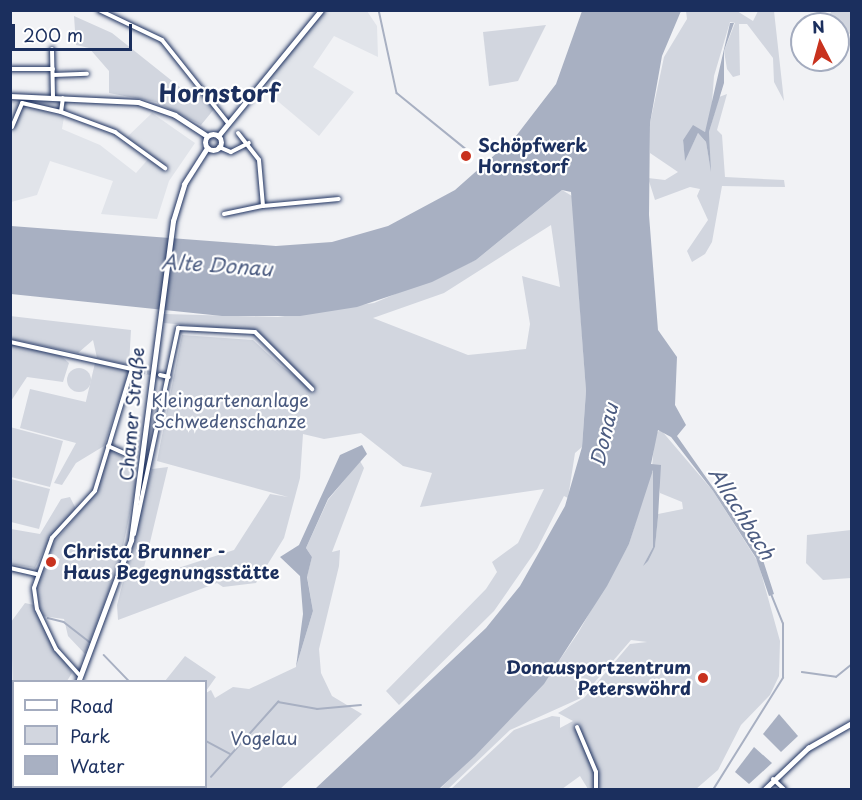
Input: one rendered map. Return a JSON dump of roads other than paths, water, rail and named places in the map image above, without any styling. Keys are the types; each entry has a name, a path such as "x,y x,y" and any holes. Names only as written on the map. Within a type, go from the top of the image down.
{"main road":[{"path":"223,130 207,136 207,148 219,147 223,130 321,10"},
{"name":"Chamer Straße","path":"80,679 131,540 155,330 173,221 184,184 207,148"}],"street":[{"path":"99,10 162,40 223,130"},
{"path":"52,49 53,97"},
{"path":"10,69 53,69"},
{"path":"53,75 87,74"},
{"path":"10,96 149,105 207,136"},
{"path":"61,111 63,98"},
{"path":"12,127 22,103 61,111 115,132 165,168"},
{"path":"238,133 249,143 261,166 263,206"},
{"path":"219,147 231,152 249,143"},
{"path":"224,214 263,206 339,199"},
{"path":"131,540 178,328 246,330 263,337 312,389"},
{"path":"10,342 141,371"},
{"path":"80,679 57,649 41,619 36,574 52,538 95,491 132,369"},
{"path":"160,375 169,376"},
{"path":"108,446 126,454"},
{"path":"10,568 36,574"},
{"path":"764,789 808,748 852,723"},
{"path":"577,727 596,772 596,789"},
{"path":"773,779 785,789"}],"water":[{"path":"582,11 681,11 662,56 650,123 649,215 658,330 677,357 675,405 686,425 677,436 762,557 774,594 769,596 756,558 713,491 671,437 658,430 651,464 661,465 655,547 643,566 653,547 653,470 629,544 607,586 544,684 475,756 439,789 315,789 486,628 520,586 565,506 582,447 586,391 571,192 562,190 476,260 432,282 357,307 300,316 222,316 11,294 11,226 276,246 332,242 388,226 455,190 516,136 556,84"},
{"path":"730,23 734,23 724,51 724,83 709,132 711,172 706,142 698,133 685,161 683,140 693,125 705,132"},
{"path":"362,445 367,454 328,499 306,548 312,557 307,577 313,611 296,667 303,614 300,576 280,557 299,545 340,455"},
{"path":"779,714 798,736 781,752 763,734"},
{"path":"754,747 772,763 749,784 735,772"}],"waterway":[{"path":"379,10 397,93 466,149"},
{"name":"Allachbach","path":"713,790 783,678 783,624 771,595"},
{"path":"48,618 64,622 90,642"},
{"path":"104,655 128,680"},
{"path":"802,672 836,677 852,664"},
{"path":"211,777 278,702 317,709 361,705"},
{"path":"207,742 230,754"}],"tunnel":[{"path":"141,371 160,375"}],"place":[{"name":"Schöpfwerk Hornstorf","path":"466,156"},
{"name":"Christa Brunner - Haus Begegnungsstätte","path":"51,562"},
{"name":"Donausportzentrum Peterswöhrd","path":"703,678"}],"district":[{"name":"Hornstorf","path":"219,93"}],"water label":[{"name":"Alte Donau","path":"217,265"},
{"name":"Donau","path":"604,435"}],"park label":[{"name":"Kleingartenanlage Schwedenschanze","path":"230,411"},
{"name":"Vogelau","path":"264,738"}]}
